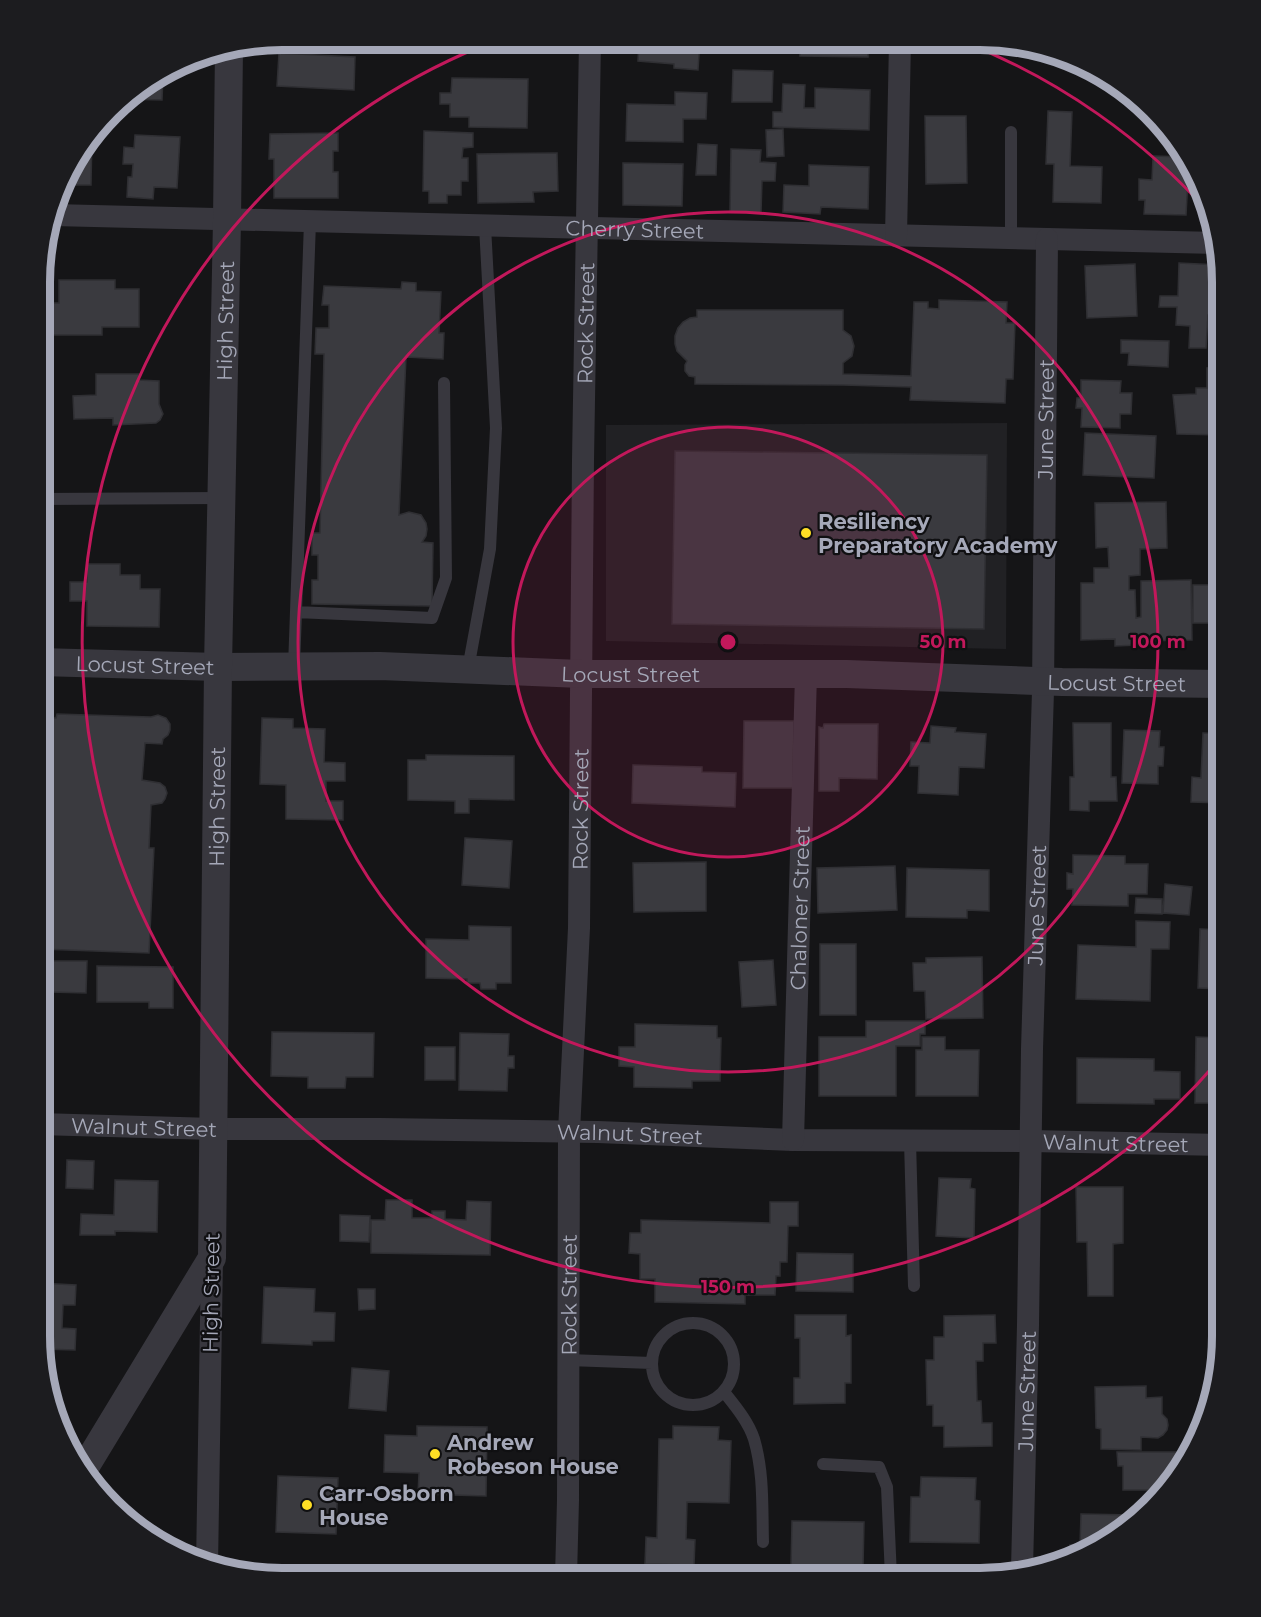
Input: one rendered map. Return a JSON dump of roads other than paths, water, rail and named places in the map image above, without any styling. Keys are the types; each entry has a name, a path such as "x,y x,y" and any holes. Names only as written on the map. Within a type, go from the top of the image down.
{"street":[{"name":"Rock Street","path":"566,1568 569,1132 579,928 590,50"},
{"path":"896,236 900,50"},
{"name":"High Street","path":"207,1555 218,667 229,56"},
{"name":"Cherry Street","path":"59,215 1208,243"},
{"name":"June Street","path":"1022,1563 1043,681 1047,239"},
{"name":"Locust Street","path":"50,662 218,667 380,666 581,674 846,674 1212,684"},
{"name":"Chaloner Street","path":"793,1140 806,674"},
{"name":"Walnut Street","path":"50,1124 214,1129 569,1132 793,1140 1212,1144"},
{"path":"88,1462 212,1258"}],"lane":[{"path":"1011,132 1011,238"},
{"path":"294,667 310,222"},
{"path":"468,669 490,549 496,429 485,226"},
{"path":"296,612 432,618 446,578 444,384"},
{"path":"50,499 221,498"},
{"path":"910,1141 914,1286"},
{"path":"682,1325 708,1326 719,1332 728,1342 735,1366 732,1380 724,1392 699,1405 685,1404 672,1399 661,1389 654,1377 652,1363 661,1339 671,1330 682,1325"},
{"path":"568,1360 652,1363"},
{"path":"724,1392 743,1416 753,1438 761,1476 763,1542"},
{"path":"823,1464 879,1467 887,1487 891,1568"}],"place":[{"name":"Resiliency Preparatory Academy","path":"806,533"},
{"name":"Andrew Robeson House","path":"435,1454"},
{"name":"Carr-Osborn House","path":"307,1505"}]}
